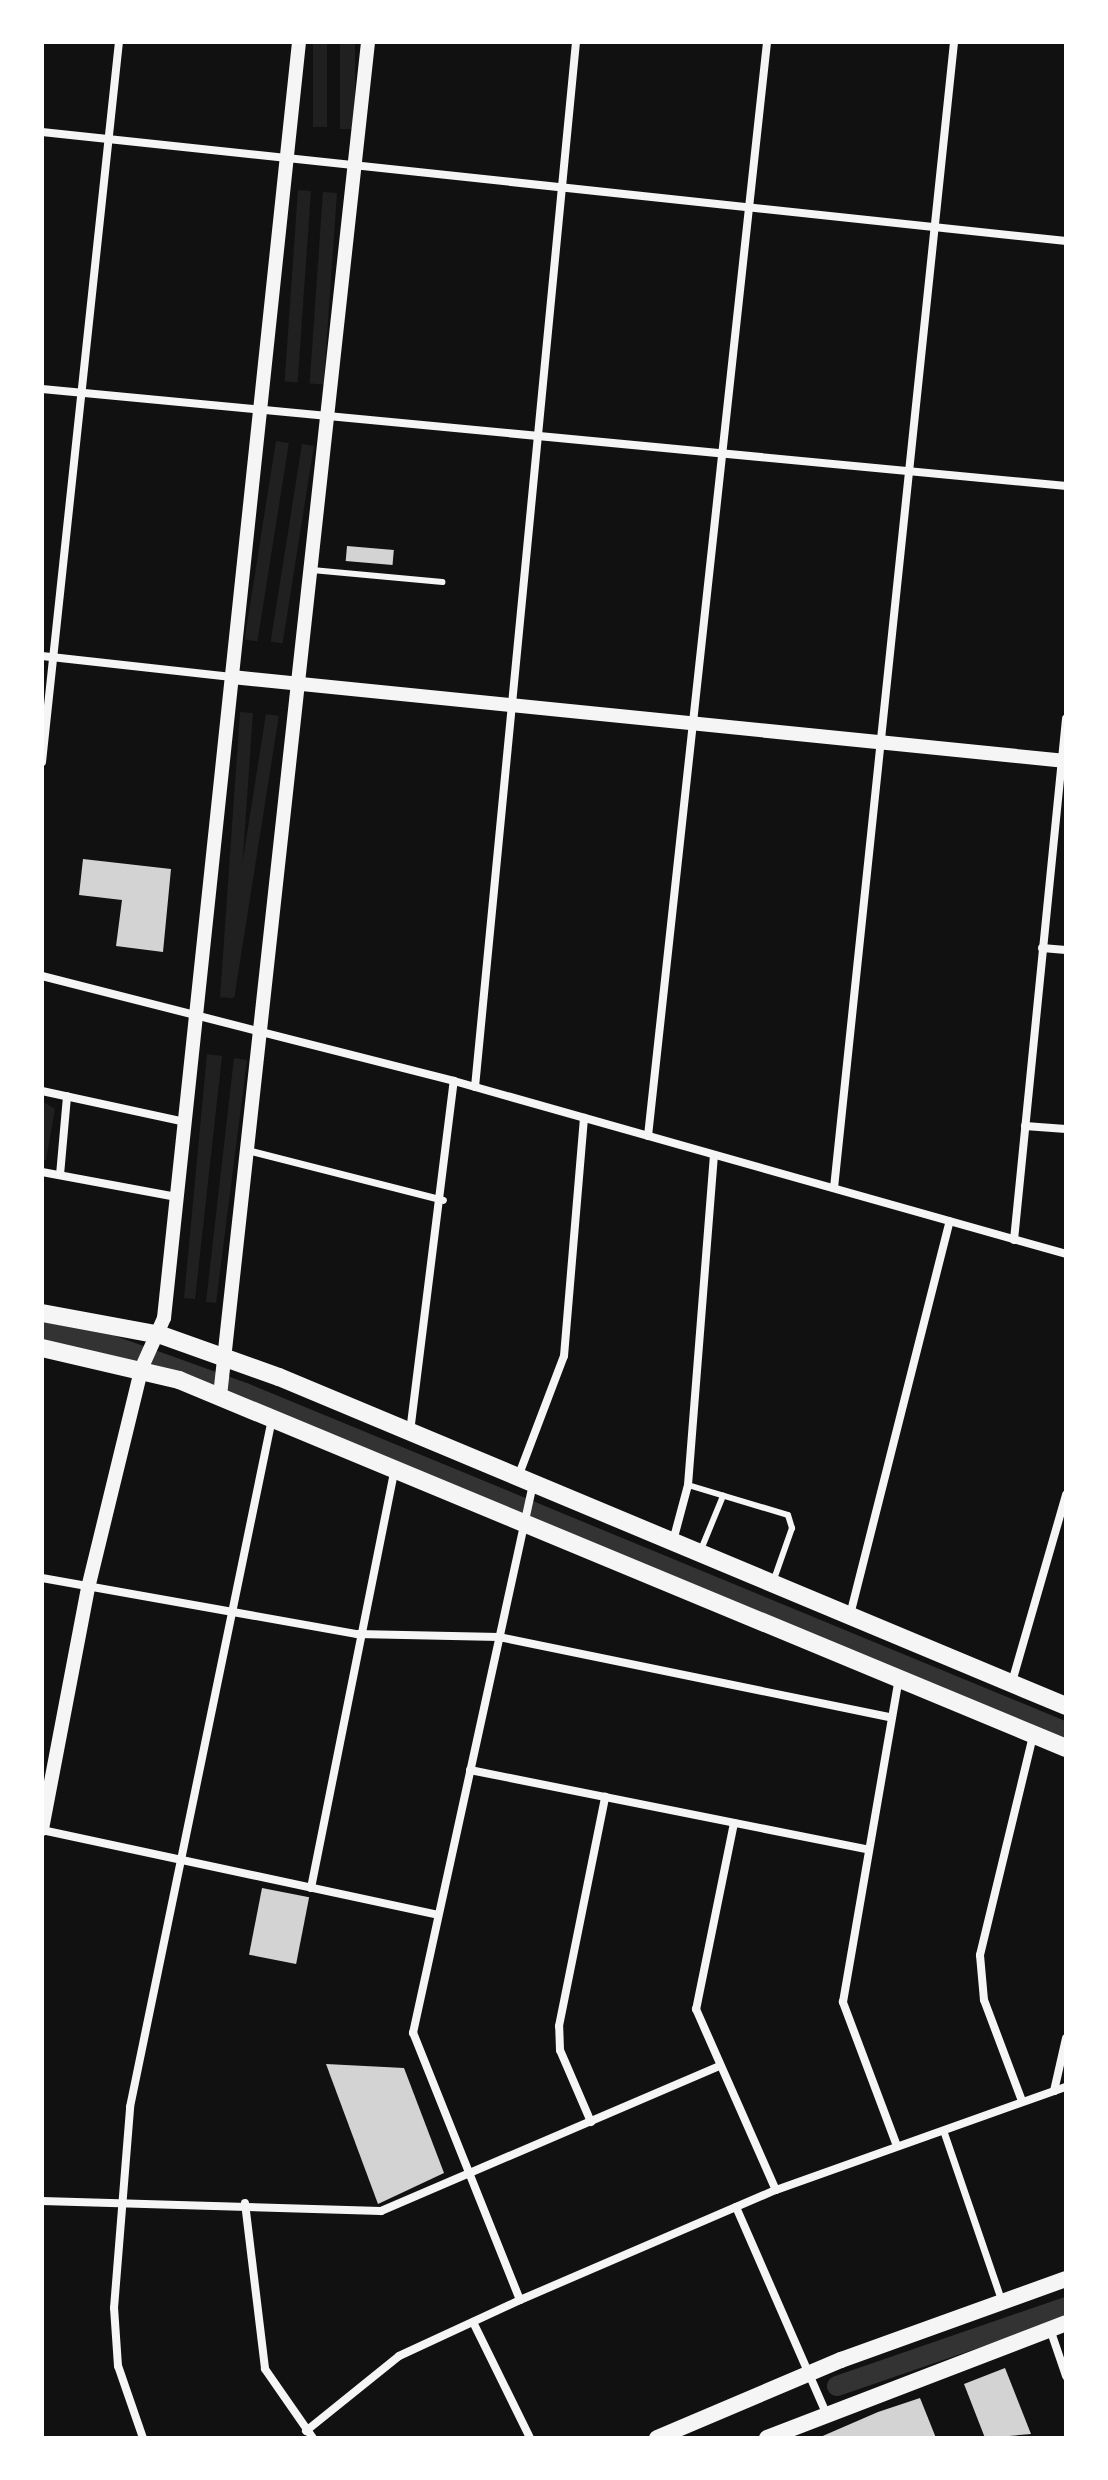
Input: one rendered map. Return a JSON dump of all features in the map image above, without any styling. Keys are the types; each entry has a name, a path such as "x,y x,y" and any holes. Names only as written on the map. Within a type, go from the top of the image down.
{"main road":[{"path":"42,1313 161,1336 227,1358 1066,1706"},
{"path":"42,1348 143,1366 220,1395 1066,1748"},
{"path":"657,2438 810,2373 1001,2299 1066,2279"},
{"path":"767,2438 1058,2325"}],"street":[{"path":"42,762 46,657 80,393 119,42"},
{"path":"299,42 263,410 161,1336 143,1366 88,1588 42,1830 437,1915"},
{"path":"220,1395 251,1151 302,685 368,42"},
{"path":"475,1087 576,42"},
{"path":"648,1136 719,453 767,42"},
{"path":"834,1188 847,1011 882,743 906,471 954,42"},
{"path":"42,132 1066,241"},
{"path":"42,389 1066,486"},
{"path":"46,657 1063,761"},
{"path":"1014,1240 1066,719"},
{"path":"1042,948 1066,950"},
{"path":"42,976 263,1036 454,1081 1066,1254"},
{"path":"410,1433 443,1200 454,1081"},
{"path":"42,1091 185,1122"},
{"path":"60,1175 67,1096"},
{"path":"520,2300 466,2177 413,2033 524,1522 528,1482 564,1356 584,1118"},
{"path":"1025,1126 1066,1129"},
{"path":"251,1151 443,1200"},
{"path":"672,1542 688,1485 714,1155"},
{"path":"42,1172 177,1197"},
{"path":"849,1616 950,1221"},
{"path":"143,2438 118,2366 118,2203 176,1859 272,1418"},
{"path":"311,1888 357,1634 395,1469"},
{"path":"1012,1683 1066,1495"},
{"path":"42,1578 229,1616 357,1634 499,1637 889,1717"},
{"path":"897,2146 843,2002 866,1849 889,1717 899,1678"},
{"path":"1022,2101 984,2000 980,1955 1033,1734"},
{"path":"470,1770 866,1849"},
{"path":"591,2122 560,2050 559,2026 605,1797"},
{"path":"734,1823 696,1984 700,2029 776,2190"},
{"path":"1054,2091 1066,2038"},
{"path":"42,2201 245,2203 381,2211 717,2067"},
{"path":"245,2203 265,2369 310,2435 399,2356 520,2300 776,2190 1066,2087"},
{"path":"943,2130 1001,2299"},
{"path":"736,2207 826,2413"},
{"path":"473,2322 530,2438"},
{"path":"1058,2325 1066,2376"}],"lane":[{"path":"312,570 442,582"},
{"path":"688,1485 791,1521 772,1583"},
{"path":"700,1553 723,1496"}],"shaded area":[{"path":"313,42 327,42 327,127 313,127"},
{"path":"340,42 355,42 355,129 340,129"},
{"path":"298,190 311,191 298,382 285,382"},
{"path":"323,192 337,193 324,385 310,384"},
{"path":"276,441 289,443 257,642 245,640"},
{"path":"302,444 314,446 283,643 271,642"},
{"path":"240,712 253,713 233,998 220,997"},
{"path":"266,714 279,716 234,998 221,995"},
{"path":"207,1054 222,1056 195,1299 184,1298"},
{"path":"234,1058 247,1060 216,1303 206,1302"},
{"path":"42,1101 55,1109 46,1160 42,1160"}],"building":[{"path":"347,546 394,550 393,565 346,561"},
{"path":"83,859 171,869 163,952 116,946 122,900 79,895"},
{"path":"262,1888 309,1897 296,1964 249,1955"},
{"path":"326,2064 404,2068 444,2173 378,2204"},
{"path":"1005,2368 1031,2434 985,2438 964,2384"},
{"path":"920,2398 936,2438 818,2438 878,2412"}],"waterway":[{"path":"42,1332 111,1345 245,1393 1066,1732"},
{"path":"837,2386 1066,2307"}]}
